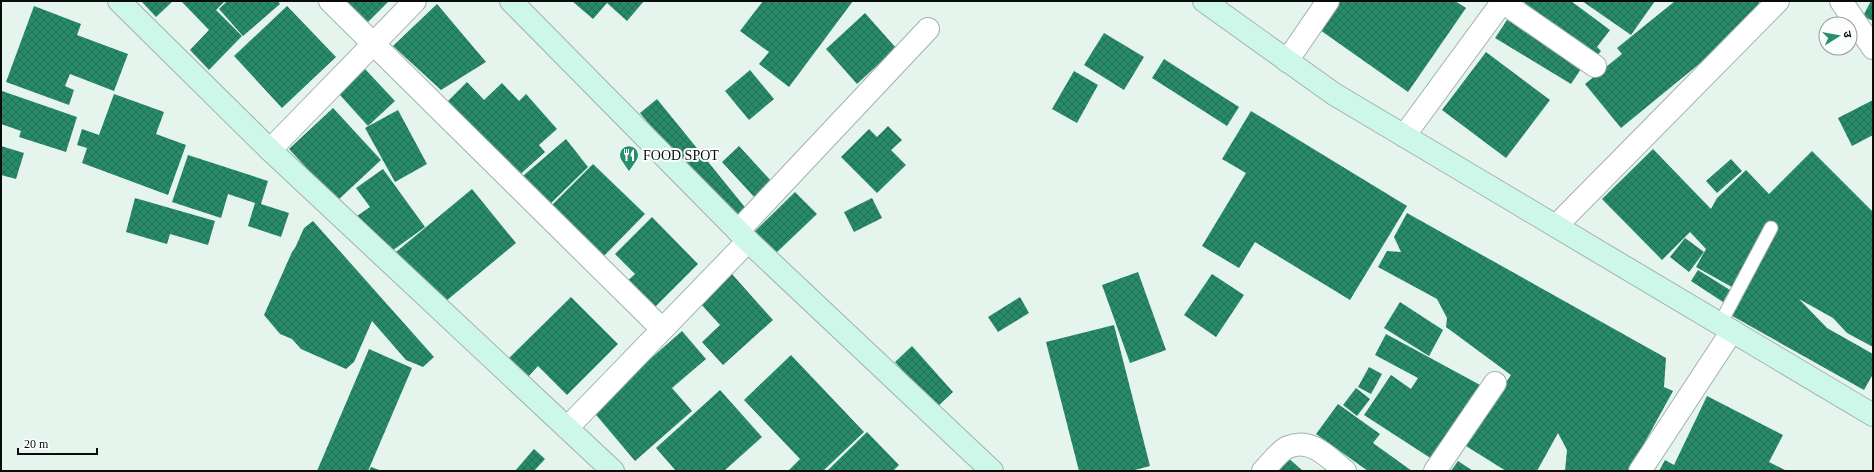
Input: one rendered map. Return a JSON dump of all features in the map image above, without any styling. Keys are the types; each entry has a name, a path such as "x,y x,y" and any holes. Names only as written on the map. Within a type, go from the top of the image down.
{"street":[{"path":"119,1 270,150 567,428 608,469"},
{"path":"330,1 662,329"},
{"path":"270,150 415,1"},
{"path":"512,1 743,236 992,471"},
{"path":"1204,1 1334,94 1873,415"},
{"path":"1287,61 1328,1"},
{"path":"1404,136 1502,1 1595,66"},
{"path":"1556,226 1778,1"},
{"path":"1841,1 1873,48"},
{"path":"567,428 662,329 928,29"},
{"path":"1640,471 1726,327"},
{"path":"1435,471 1495,383"},
{"path":"1263,471 1287,447 1301,444 1314,446 1345,471"}],"lane":[{"path":"1726,327 1771,228"}],"building":[{"path":"141,1 173,1 156,17"},
{"path":"181,1 225,1 216,10 242,36 209,70 190,50 209,30"},
{"path":"227,1 278,1 280,4 243,36 219,9"},
{"path":"346,1 389,1 367,23"},
{"path":"572,1 644,1 627,21 607,3 593,19"},
{"path":"763,1 853,1 789,87 759,64 769,52 740,31"},
{"path":"1340,1 1455,1 1466,8 1408,92 1320,30"},
{"path":"1526,1 1571,1 1610,30 1597,47 1601,51 1593,61 1521,9"},
{"path":"1582,1 1655,1 1631,35"},
{"path":"1675,1 1758,1 1765,10 1621,128 1585,84 1622,54 1617,48"},
{"path":"1871,1 1873,1 1873,21 1863,16"},
{"path":"437,4 486,62 441,90 393,46"},
{"path":"34,6 81,24 77,35 128,54 114,91 70,74 65,86 74,90 69,105 6,82"},
{"path":"287,6 336,57 282,108 234,56"},
{"path":"865,13 896,48 857,84 826,49"},
{"path":"1507,20 1583,66 1571,84 1495,38"},
{"path":"1104,33 1144,57 1124,90 1084,65"},
{"path":"1486,52 1550,100 1506,158 1442,110"},
{"path":"1164,59 1239,107 1227,126 1152,78"},
{"path":"365,69 395,101 368,126 339,94"},
{"path":"750,70 774,99 749,120 725,91"},
{"path":"1074,71 1098,85 1077,123 1052,109"},
{"path":"467,82 484,100 502,83 519,101 526,94 557,129 539,145 545,152 515,179 442,107"},
{"path":"2,91 77,117 66,152 19,137 21,131 1,124"},
{"path":"114,94 164,112 156,134 186,145 168,195 82,163 87,148 77,145 82,129 99,135"},
{"path":"657,99 748,211 732,224 640,113"},
{"path":"1873,100 1873,135 1852,146 1838,118"},
{"path":"333,108 381,160 337,201 289,149"},
{"path":"398,110 427,164 395,182 365,128"},
{"path":"1251,111 1407,206 1350,300 1255,242 1239,268 1202,246 1246,173 1222,159"},
{"path":"888,126 902,140 891,150 906,165 877,193 841,157 869,129 877,137"},
{"path":"566,139 588,167 546,208 517,181"},
{"path":"1,146 24,153 16,179 1,175"},
{"path":"739,146 773,183 756,199 722,162"},
{"path":"1653,149 1711,209 1717,198 1746,170 1769,194 1812,151 1873,212 1873,347 1847,333 1833,318 1799,299 1827,328 1873,354 1873,374 1864,390 1727,313 1739,291 1696,267 1706,249 1690,232 1662,260 1602,199"},
{"path":"188,155 268,181 261,204 289,213 281,237 248,226 255,203 228,194 221,218 172,202"},
{"path":"1731,159 1742,171 1717,193 1706,181"},
{"path":"593,164 645,214 600,260 546,211"},
{"path":"383,169 425,227 385,256 357,216 370,207 356,188"},
{"path":"472,189 516,243 440,306 396,252"},
{"path":"795,192 817,214 775,254 754,232"},
{"path":"135,198 215,221 208,245 170,234 167,244 126,232"},
{"path":"872,198 882,218 854,232 844,212"},
{"path":"1407,213 1666,358 1664,387 1673,391 1629,471 1565,471 1567,450 1558,433 1537,471 1506,471 1466,446 1473,432 1511,375 1446,327 1447,318 1437,299 1378,267 1387,251 1401,252 1394,237"},
{"path":"652,217 698,264 649,313 623,285 635,274 615,254"},
{"path":"313,221 434,357 423,367 406,360 372,321 354,362 346,369 301,349 292,339 280,334 264,315 304,228"},
{"path":"1685,238 1704,252 1689,272 1670,257"},
{"path":"1698,270 1730,290 1723,302 1691,281"},
{"path":"1138,272 1166,350 1130,363 1102,285"},
{"path":"731,273 773,320 723,365 702,342 720,325 699,302"},
{"path":"1212,274 1244,295 1216,337 1184,315"},
{"path":"571,297 618,344 567,395 538,366 527,378 508,359"},
{"path":"1020,297 1029,313 998,332 988,317"},
{"path":"1400,302 1443,330 1429,356 1384,328"},
{"path":"1114,325 1150,466 1131,471 1079,471 1046,342"},
{"path":"682,331 706,359 672,388 692,411 635,461 592,410"},
{"path":"1386,334 1482,386 1470,408 1465,406 1435,461 1364,415 1391,375 1411,389 1418,378 1375,355"},
{"path":"912,346 953,392 936,408 895,362"},
{"path":"369,349 412,368 368,471 317,471"},
{"path":"791,355 864,432 823,471 790,471 789,470 800,459 744,400"},
{"path":"1369,367 1382,374 1371,394 1358,387"},
{"path":"1356,388 1370,399 1357,416 1343,405"},
{"path":"720,390 762,437 724,471 676,471 656,448"},
{"path":"1707,396 1783,435 1769,462 1787,471 1659,471 1665,460 1674,465"},
{"path":"1338,404 1380,434 1373,443 1412,471 1368,471 1316,434"},
{"path":"867,432 899,465 893,471 827,471"},
{"path":"534,449 545,459 534,471 515,471"},
{"path":"1286,456 1303,471 1272,471"},
{"path":"1458,461 1473,471 1451,471"},
{"path":"371,467 382,471 369,471"}],"place":[{"name":"FOOD SPOT","path":"629,172"}]}
